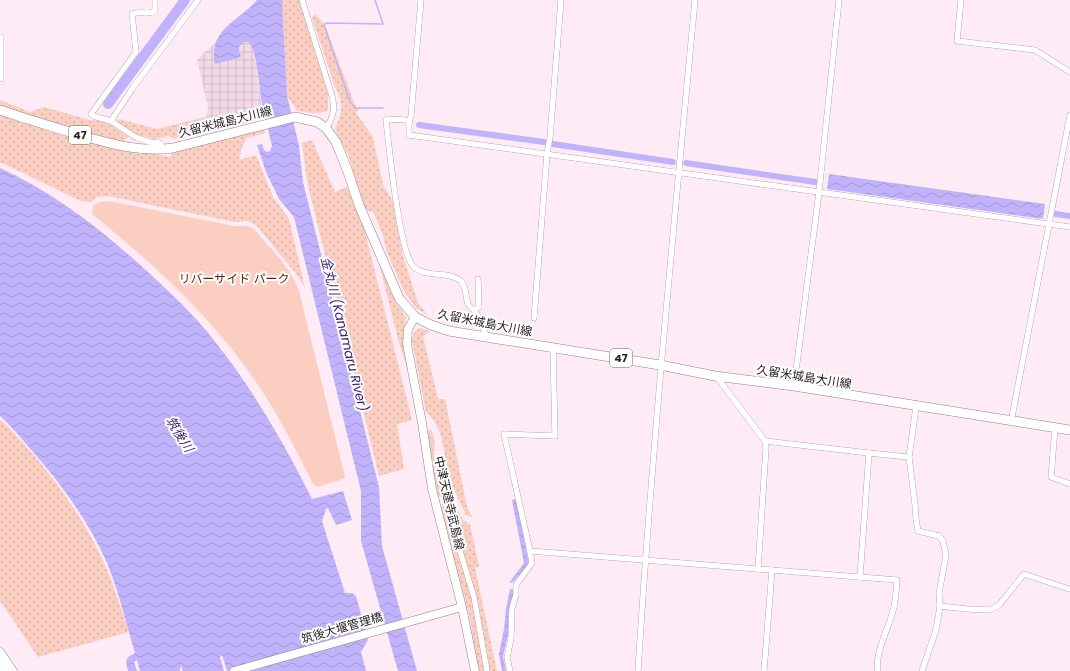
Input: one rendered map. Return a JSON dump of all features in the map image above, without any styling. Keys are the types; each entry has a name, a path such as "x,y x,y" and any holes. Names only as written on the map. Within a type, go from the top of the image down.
{"highway":[{"path":"0,664 3,671"}],"main road":[{"name":"久留米城島大川線","path":"0,110 113,144 142,150 163,149 294,117 317,122 326,128 336,142 348,172 358,205 399,298 415,317 431,325 449,331 660,365 716,376 794,386 916,407 1070,430"},
{"name":"中津天建寺武島線","path":"415,317 408,329 407,344 422,423 432,489 475,671"},
{"name":"筑後大堰管理橋","path":"234,671 459,608"},
{"path":"0,652 13,671"}],"street":[{"path":"155,0 155,11 152,13 132,14 136,52 91,114 93,116 111,121 137,138 160,143 163,149"},
{"path":"111,121 132,89 198,0"},
{"path":"302,0 334,106 334,114 331,122 326,128"},
{"path":"421,0 412,116 409,123 409,135 1070,227"},
{"path":"534,318 561,0"},
{"path":"638,671 660,365 695,0"},
{"path":"794,386 819,192 839,0"},
{"path":"961,0 957,41 1035,50 1070,72"},
{"path":"0,37 2,37 1,79"},
{"path":"1011,422 1070,115"},
{"path":"409,123 406,120 386,120 400,229 407,255 411,264 417,270 453,277 460,280 465,288 468,304 474,310 487,337"},
{"path":"474,310 479,307 478,279"},
{"path":"510,671 507,658 511,638 512,608 516,595 516,585 532,563 504,434 555,436 553,347"},
{"path":"716,376 765,441 766,448 758,569"},
{"path":"916,407 909,458 918,531 940,536 943,541 946,554 939,594 940,606 936,630 922,671"},
{"path":"1055,428 1051,477 1070,484"},
{"path":"765,441 909,458"},
{"path":"860,577 869,453"},
{"path":"445,502 474,597 487,671"},
{"path":"530,551 897,580 894,610 882,646 877,666 878,671"},
{"path":"764,671 772,570"},
{"path":"940,606 967,610 990,610 999,605 1024,574 1070,588"}],"shaded area":[{"path":"244,42 248,42 251,45 257,67 261,103 260,112 213,120 207,119 208,108 197,59 215,43 213,54 241,57 239,49 240,45"}],"green space":[{"path":"282,0 299,0 328,94 328,110 324,112 312,113 297,111 287,95"},
{"path":"315,14 325,25 358,110 356,113 373,137 383,185 393,201 403,256 418,303 428,315 416,308 404,291 387,252 382,232 373,211 368,211 362,203 349,157 335,129 341,113 341,103 312,18"},
{"path":"0,100 30,112 44,107 89,120 105,121 129,137 123,141 113,141 0,107"},
{"path":"260,112 260,119 205,133 197,132 206,127 213,120"},
{"path":"0,115 39,128 139,154 156,154 171,157 171,153 264,128 265,133 247,138 242,147 239,160 256,155 273,197 289,219 305,288 298,276 256,225 248,221 234,222 108,196 97,197 91,202 81,201 0,162"},
{"path":"206,117 207,119 188,132 174,139 168,136 155,139 139,136 117,122 119,119 157,129"},
{"path":"312,140 335,192 347,187 364,228 412,420 397,424 404,469 379,476 307,181 302,143"},
{"name":"リバーサイド パーク","path":"109,201 234,226 248,226 255,230 286,266 299,291 345,477 343,479 318,487 314,485 269,402 251,374 231,348 189,300 142,256 92,214 93,206 99,202"},
{"path":"377,255 391,293 406,318 403,334 411,381 398,339"},
{"path":"419,328 430,331 423,336 438,399 445,399 467,507 473,518 466,515 457,496 447,470 440,434 437,426 426,412 412,340 414,333"},
{"path":"0,419 42,465 81,519 108,571 129,632 38,657 0,601"},
{"path":"431,430 434,441 435,470 442,498 438,495 433,478 428,431"},
{"path":"439,457 450,492 462,519 470,525 479,566 475,568 497,671 489,671 472,584 445,494"},
{"path":"440,507 443,507 461,559 472,600 484,671 478,671 470,618"}],"water":[{"path":"257,0 282,0 287,95 299,146 303,182 379,487 382,546 417,671 398,671 361,541 361,491 294,217 279,199 266,172 257,145 262,144 264,150 267,152 270,151 272,146 263,109 254,53 248,42 244,42 240,45 239,49 241,57 215,64 214,52 220,34"},
{"name":"筑後川","path":"0,168 55,198 105,235 137,262 196,319 241,377 267,416 312,499 343,491 352,520 336,525 328,508 326,509 322,521 345,593 352,593 356,596 368,640 361,652 366,671 227,671 222,655 220,657 224,671 183,671 181,666 180,671 140,671 137,660 134,662 137,671 128,671 126,662 128,657 135,653 115,585 100,548 74,504 25,442 0,416"},
{"path":"829,174 1045,204 1043,219 827,189"},
{"path":"516,499 529,564 513,582 509,583 524,563 512,500"},
{"path":"510,589 513,589 514,592 509,608 508,635 503,656 506,671 502,671 499,654"}],"waterway":[{"path":"108,104 185,0"},
{"path":"375,0 383,24 326,23 324,25 350,102 355,108 383,108"},
{"path":"419,125 544,142"},
{"path":"553,144 673,162"},
{"path":"686,163 815,182"},
{"path":"1056,214 1070,216"}],"water label":[{"name":"金丸川 (Kanamaru River)","path":"345,334"}]}
